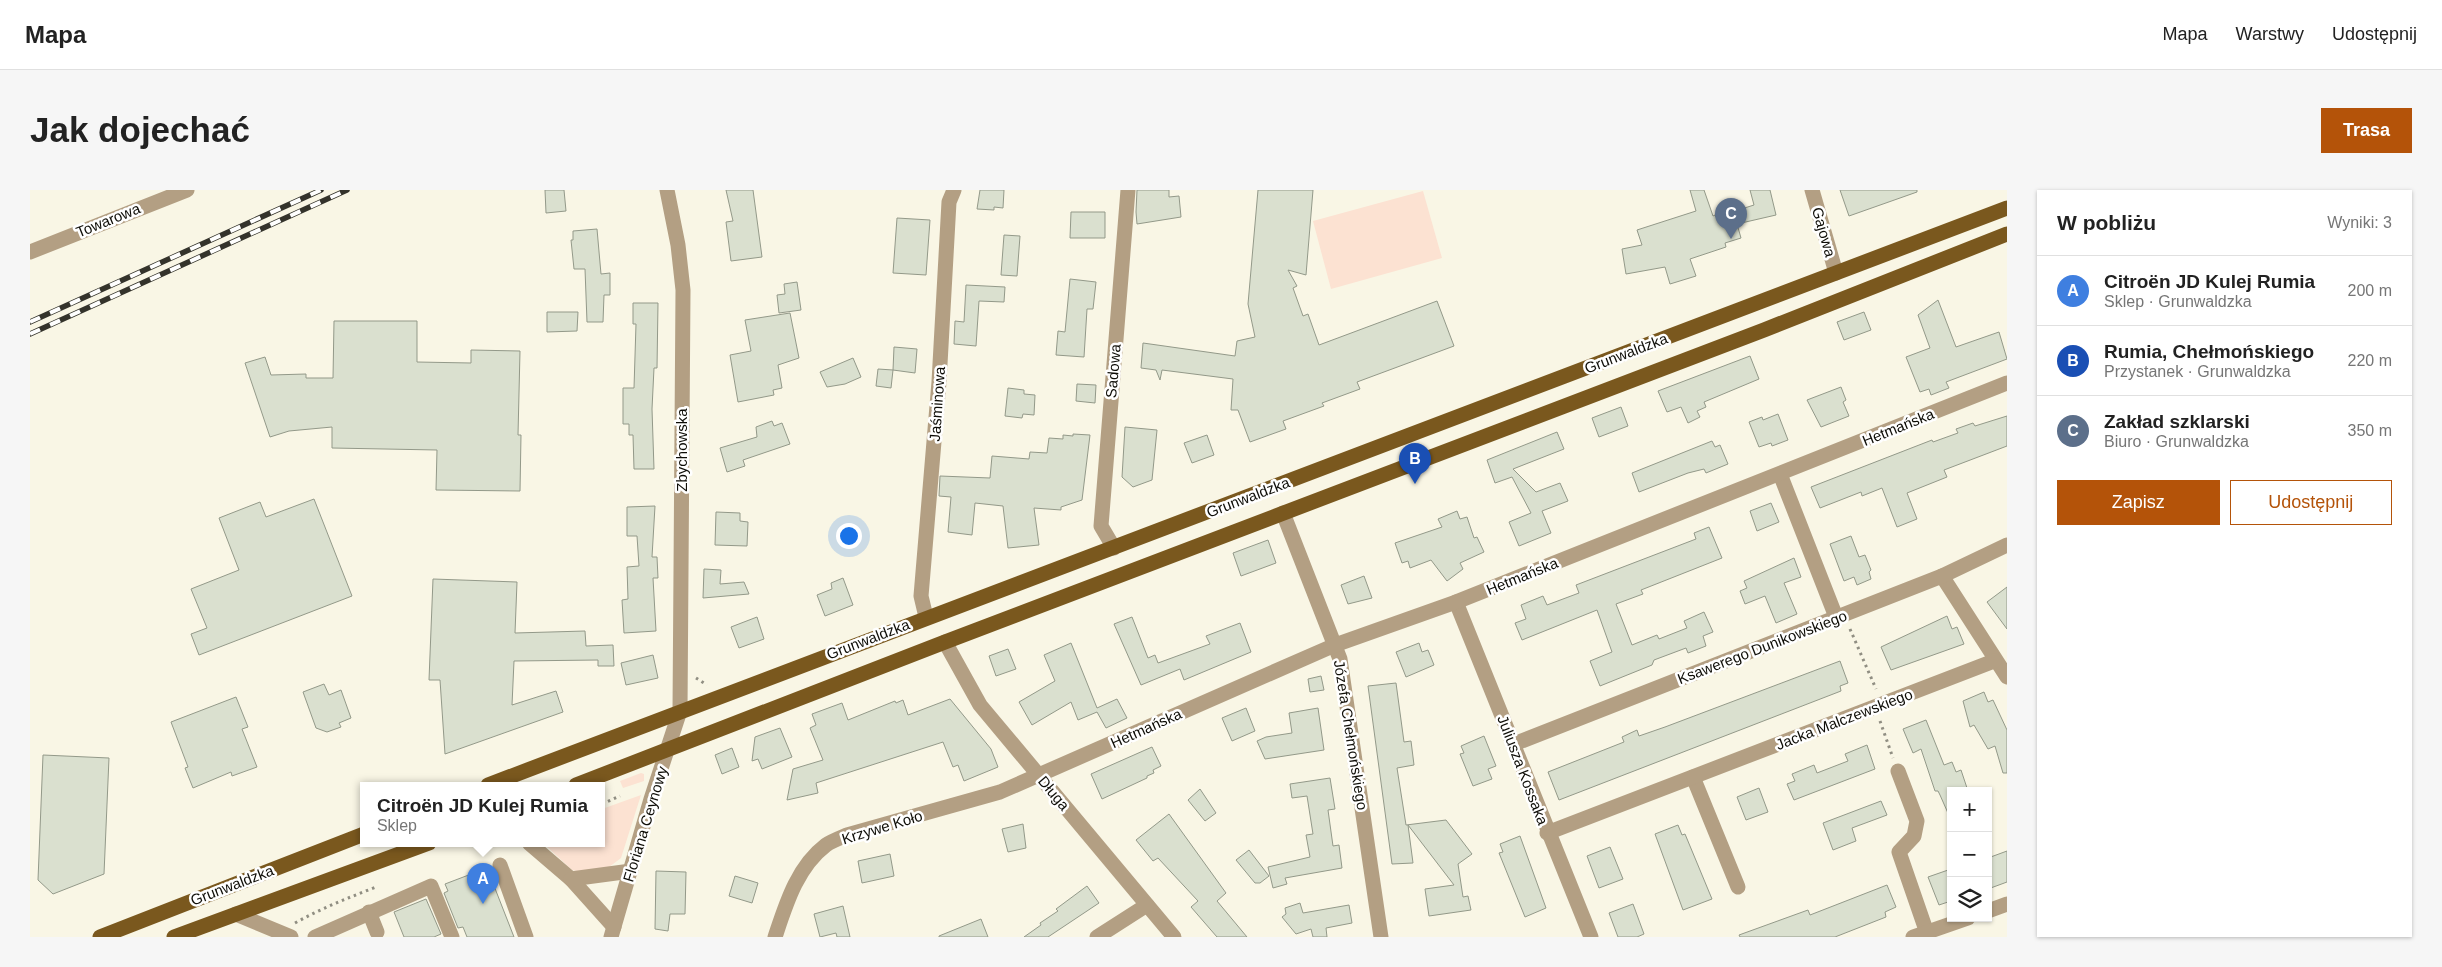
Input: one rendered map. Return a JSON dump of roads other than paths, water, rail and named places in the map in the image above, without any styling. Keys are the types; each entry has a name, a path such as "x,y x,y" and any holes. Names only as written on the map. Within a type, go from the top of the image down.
{"main road":[{"name":"Grunwaldzka","path":"496,782 2007,208"},
{"name":"Grunwaldzka","path":"584,782 1283,512 1764,330 2007,234"},
{"name":"Grunwaldzka","path":"100,937 360,836"},
{"name":"Grunwaldzka","path":"174,937 418,847"}],"street":[{"name":"Towarowa","path":"30,252 186,190"},
{"name":"Zbychowska","path":"667,190 678,245 683,290 680,711"},
{"name":"Jaśminowa","path":"926,618 922,596 939,382 948,202 954,190"},
{"name":"Sadowa","path":"1114,548 1100,526 1128,190"},
{"name":"Gajowa","path":"1812,190 1836,273"},
{"name":"Hetmańska","path":"1039,775 1335,645 1456,602 2007,383"},
{"path":"1780,474 1840,616"},
{"name":"Józefa Chełmońskiego","path":"1283,512 1340,660 1381,937"},
{"name":"Ksawerego Dunikowskiego","path":"1514,744 1942,576 2007,545"},
{"path":"1942,576 1994,660 2007,677"},
{"name":"Juliusza Kossaka","path":"1456,602 1514,744 1547,833 1591,937"},
{"name":"Długa","path":"945,642 980,705 1174,937"},
{"name":"Jacka Malczewskiego","path":"1547,833 1994,660"},
{"name":"Floriana Ceynowy","path":"612,932 680,711"},
{"path":"1898,771 1916,821 1914,836 1899,852 1920,935 1957,922"},
{"name":"Krzywe Koło","path":"775,937 787,899 796,882 805,866 826,845 847,835 1000,792 1039,775"},
{"path":"1693,777 1738,888"},
{"path":"534,847 571,880 612,932"},
{"path":"500,865 526,937"},
{"path":"571,880 631,871"},
{"path":"316,937 431,886 452,937"},
{"path":"1992,910 2007,904"},
{"path":"1097,937 1148,905"},
{"path":"369,912 374,935"},
{"path":"236,914 287,935"}],"railway":[{"path":"30,322 321,190"},
{"path":"30,334 347,190"}],"place":[{"name":"Zakład szklarski","path":"1731,239"},
{"name":"Rumia, Chełmońskiego","path":"1415,484"},
{"name":"Citroën JD Kulej Rumia","path":"483,904"}]}
